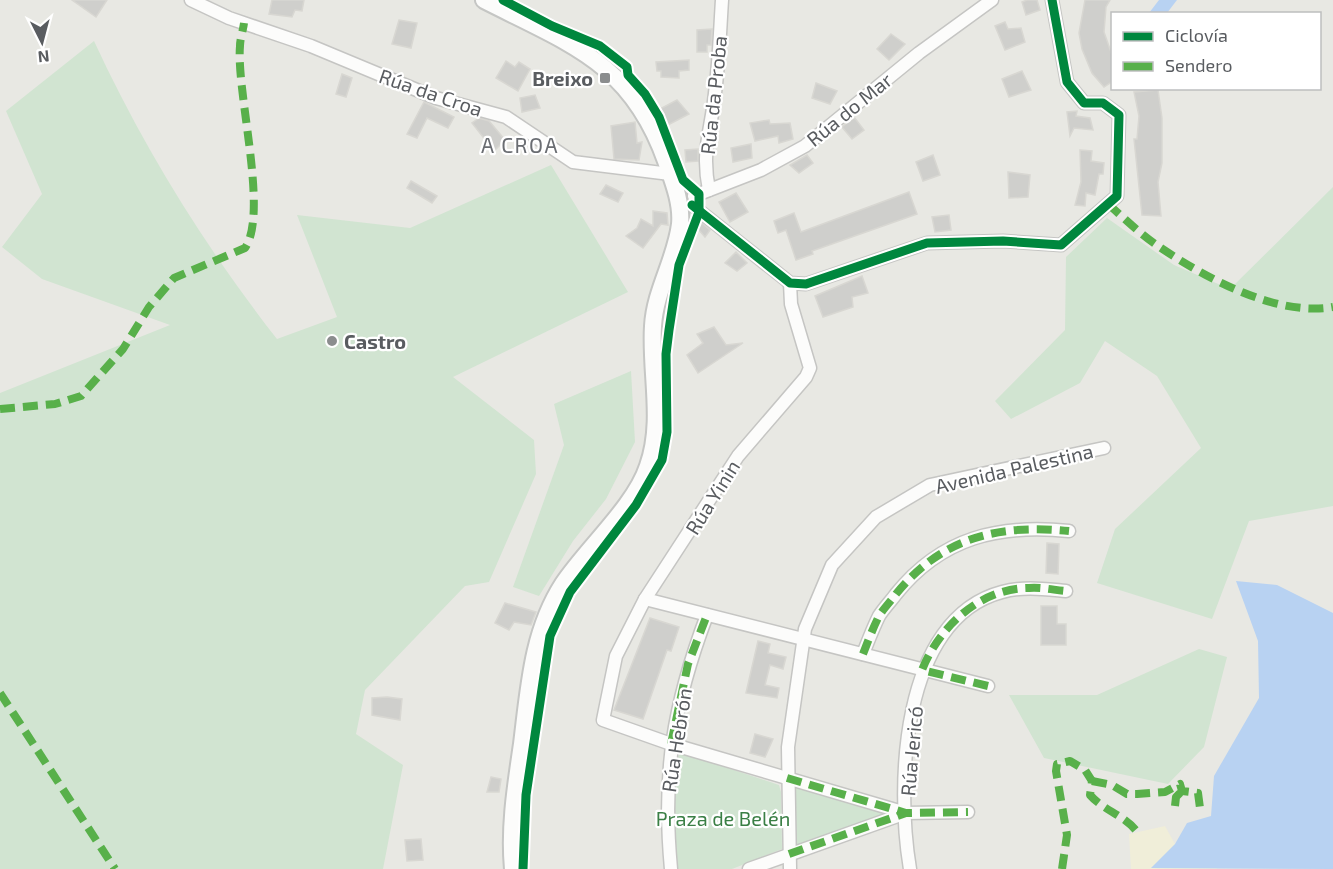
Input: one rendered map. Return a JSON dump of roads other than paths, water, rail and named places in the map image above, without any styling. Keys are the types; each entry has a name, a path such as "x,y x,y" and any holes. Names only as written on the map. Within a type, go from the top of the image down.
{"main road":[{"path":"484,0 550,34 608,69 626,86 648,117 676,191 689,204 655,307 653,325 656,412 654,445 648,469 633,495 585,554 545,616 532,669 516,786 513,869"}],"street":[{"name":"Rúa da Croa","path":"190,0 229,18 311,46 436,98 506,117 573,162 670,174"},
{"name":"Rúa da Proba","path":"709,190 705,148 712,115 718,64 722,0"},
{"name":"Rúa do Mar","path":"689,204 709,190 761,170 805,146 919,53 992,0"},
{"path":"689,204 790,283 806,284 927,243 1003,241 1061,245 1117,196 1119,115 1103,103 1084,103 1067,82 1052,0"},
{"name":"Rúa Yinin","path":"671,744 603,720 616,656 645,599 738,456 806,377 810,368 791,304 790,283"},
{"name":"Avenida Palestina","path":"790,869 788,747 805,629 832,565 876,517 930,485 1104,448"},
{"path":"863,654 880,614 915,571 957,543 994,532 1036,527 1069,531"},
{"name":"Rúa Jericó","path":"910,869 906,813 909,733 922,670 948,625 975,605 1000,592 1029,588 1066,591"},
{"path":"645,599 988,686"},
{"name":"Rúa Hebrón","path":"671,869 666,797 671,744 688,664 707,615"},
{"path":"671,744 906,813 968,812"},
{"path":"748,869 906,813"}],"water":[{"path":"1159,0 1177,0 1168,12 1150,12"},
{"path":"1236,581 1277,585 1333,613 1333,869 1151,868 1175,844 1187,823 1211,816 1214,776 1259,698 1258,641"}],"place":[{"name":"Breixo","path":"605,78"},
{"name":"Castro","path":"332,341"}],"district":[{"name":"A CROA","path":"520,144"}],"park label":[{"name":"Praza de Belén","path":"723,818"}]}
